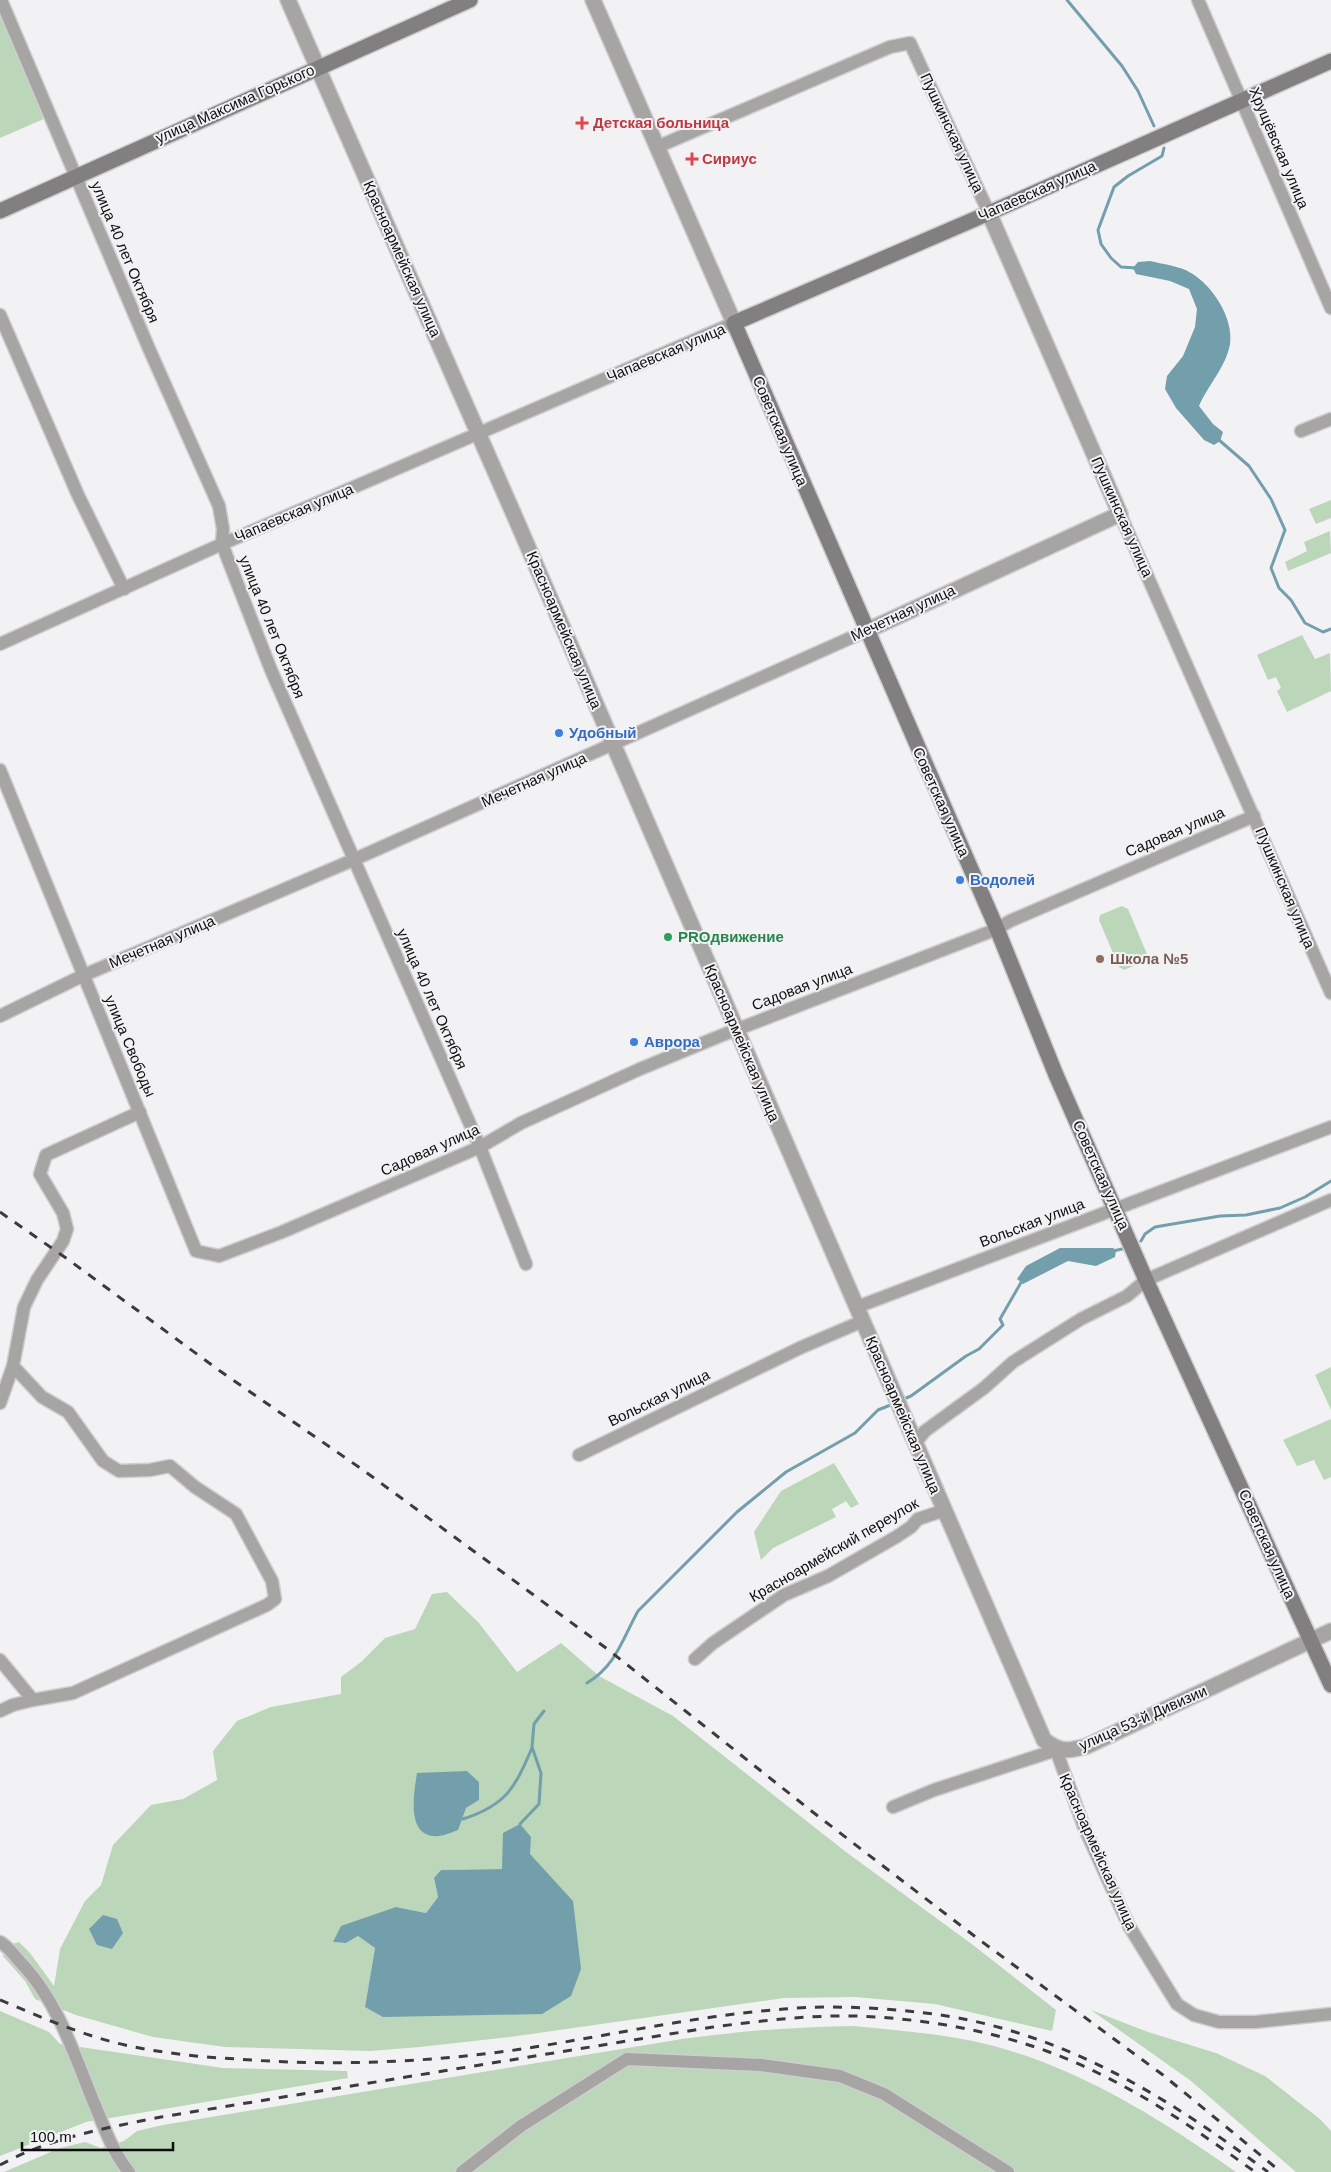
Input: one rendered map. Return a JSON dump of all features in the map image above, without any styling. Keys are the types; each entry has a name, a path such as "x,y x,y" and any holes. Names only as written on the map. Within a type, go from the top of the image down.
{"main road":[{"name":"улица Максима Горького","path":"0,211 470,0"},
{"name":"Чапаевская улица","path":"734,323 989,213 1331,61"},
{"name":"Советская улица","path":"734,323 997,929 1056,1075 1117,1208 1146,1280 1331,1685"}],"street":[{"name":"улица 40 лет Октября","path":"1,0 75,176 219,506 223,529 222,544 271,670 480,1147 526,1264"},
{"name":"Красноармейская улица","path":"288,0 914,1437 1035,1722 1044,1740 1056,1750 1084,1826 1129,1926 1177,2004 1194,2016 1219,2022 1246,2022 1331,2014"},
{"name":"Советская улица","path":"593,0 734,323"},
{"name":"Хрущёвская улица","path":"1198,0 1331,308"},
{"name":"Пушкинская улица","path":"657,147 890,47 910,43 989,213 1331,993"},
{"path":"0,315 78,495 124,589"},
{"name":"Чапаевская улица","path":"0,644 222,544 734,323"},
{"path":"1301,431 1331,419"},
{"name":"Мечетная улица","path":"0,1016 82,976 353,860 1120,514"},
{"name":"улица Свободы","path":"0,770 82,976 196,1251"},
{"name":"Садовая улица","path":"196,1251 220,1256 282,1232 480,1147 521,1123 640,1069 997,929 1010,921 1254,816"},
{"path":"0,1403 13,1366 24,1307 38,1280 63,1241 67,1229 63,1213 40,1174 46,1155 140,1112"},
{"name":"Вольская улица","path":"579,1455 776,1360 860,1314 1117,1208 1331,1127"},
{"path":"914,1437 984,1388 1013,1362 1081,1319 1127,1296 1146,1280 1331,1200"},
{"path":"0,1711 13,1705 33,1700 73,1693 267,1605 276,1599 272,1581 236,1514 195,1487 170,1466 150,1470 119,1471 103,1461 68,1412 42,1397 13,1366"},
{"name":"Красноармейский переулок","path":"695,1659 713,1643 784,1594 828,1576 910,1527 918,1518 945,1510"},
{"name":"улица 53-й Дивизии","path":"893,1807 934,1790 1056,1750 1069,1750 1087,1746 1331,1631"},
{"path":"0,1660 33,1700"},
{"path":"0,1942 6,1946 36,1980 63,2027 104,2128 118,2157 129,2172"},
{"path":"462,2172 521,2126 627,2059 761,2066 840,2076 884,2094 1008,2172"}],"green space":[{"path":"0,16 46,118 0,138"},
{"path":"1331,500 1331,518 1316,524 1309,509"},
{"path":"1330,531 1331,553 1288,571 1285,562 1307,551 1304,542"},
{"path":"1302,635 1315,659 1330,653 1331,691 1287,712 1277,691 1281,688 1276,677 1268,680 1257,655"},
{"path":"1122,906 1128,909 1147,954 1145,961 1124,970 1119,967 1099,920 1100,915"},
{"path":"1331,1367 1331,1410 1315,1375"},
{"path":"1331,1419 1331,1477 1324,1480 1314,1460 1297,1466 1283,1440"},
{"path":"834,1463 859,1504 851,1508 846,1501 832,1509 836,1517 773,1548 761,1560 754,1532 781,1491"},
{"path":"447,1592 479,1623 517,1672 561,1643 599,1676 673,1716 846,1852 973,1945 1056,2010 1052,2031 935,2004 855,1997 784,1998 510,2037 420,2047 370,2051 225,2047 153,2037 76,2015 35,1999 25,1981 3,1956 6,1946 19,1942 30,1953 54,1986 60,1949 85,1901 101,1885 113,1845 151,1805 183,1799 217,1780 213,1751 237,1721 271,1707 341,1694 341,1677 361,1662 385,1638 415,1629 432,1594","holes":["467,1771 479,1782 479,1800 466,1808","503,1833 531,1837 529,1854 573,1901 365,2007 375,1948 358,1936 346,1943 333,1942 396,1907 426,1913 438,1897 434,1879 441,1870 503,1869"]},
{"path":"1091,2010 1148,2032 1216,2053 1265,2076 1320,2119 1331,2131 1331,2172 1296,2172 1191,2081"},
{"path":"0,2011 49,2032 60,2044 223,2068 347,2071 348,2078 86,2122 0,2156"},
{"path":"853,2026 973,2041 1009,2050 1044,2062 1111,2093 1143,2111 1236,2172 4,2172 60,2148 85,2142 101,2148 124,2141 137,2131 163,2125 682,2039 767,2030"}],"water":[{"path":"1150,261 1182,269 1199,278 1220,303 1229,324 1230,344 1228,352 1199,406 1213,424 1223,432 1220,441 1214,445 1204,440 1176,408 1165,389 1167,376 1183,356 1195,327 1197,309 1189,289 1170,281 1136,274 1133,268 1138,262"},
{"path":"1060,1248 1113,1248 1116,1250 1115,1257 1096,1266 1068,1261 1023,1284 1017,1279 1026,1266"},
{"path":"467,1771 479,1782 479,1800 466,1808 458,1830 439,1836 428,1835 416,1823 414,1813 414,1792 417,1773"},
{"path":"520,1824 531,1837 530,1854 573,1901 581,1969 571,1996 542,2014 383,2017 365,2007 375,1948 358,1936 346,1943 333,1942 341,1926 396,1907 426,1913 438,1897 434,1878 441,1870 502,1869 503,1833"},
{"path":"103,1915 117,1919 123,1933 112,1949 97,1945 89,1929"}],"waterway":[{"path":"1067,0 1122,66 1138,91 1154,126"},
{"path":"1136,268 1121,267 1111,258 1101,244 1098,230 1114,187 1128,176 1162,156 1164,148"},
{"path":"1219,440 1249,466 1271,499 1285,530 1271,568 1279,588 1291,600 1305,623 1323,632 1331,629"},
{"path":"1141,1241 1145,1234 1155,1227 1220,1216 1246,1215 1280,1208 1305,1197 1331,1181"},
{"path":"1113,1251 1122,1249"},
{"path":"901,1400 911,1396 966,1356 979,1349 1003,1325 1000,1319 1023,1279"},
{"path":"587,1683 597,1676 612,1660 638,1611 737,1512 786,1472 855,1433 878,1410 893,1404"},
{"path":"520,1824 539,1804 541,1773 532,1747 534,1724 544,1711"},
{"path":"463,1819 478,1814 500,1801 508,1793 520,1774 532,1748"}],"railway":[{"path":"0,1212 220,1371 363,1470 606,1648 814,1813 977,1938 1163,2075 1281,2172"},
{"path":"0,2000 77,2031 139,2048 209,2057 339,2063 406,2061 508,2051 715,2017 784,2009 852,2007 901,2010 948,2016 1011,2031 1090,2061 1163,2100 1268,2172"},
{"path":"0,2165 38,2148 78,2135 161,2117 713,2027 802,2017 856,2016 918,2021 980,2032 1011,2039 1070,2060 1119,2084 1159,2107 1255,2172"}],"place":[{"name":"Детская больница","path":"582,123"},
{"name":"Сириус","path":"692,159"},
{"name":"Удобный","path":"559,733"},
{"name":"Водолей","path":"960,880"},
{"name":"PROдвижение","path":"668,937"},
{"name":"Школа №5","path":"1100,959"},
{"name":"Аврора","path":"634,1042"}]}
